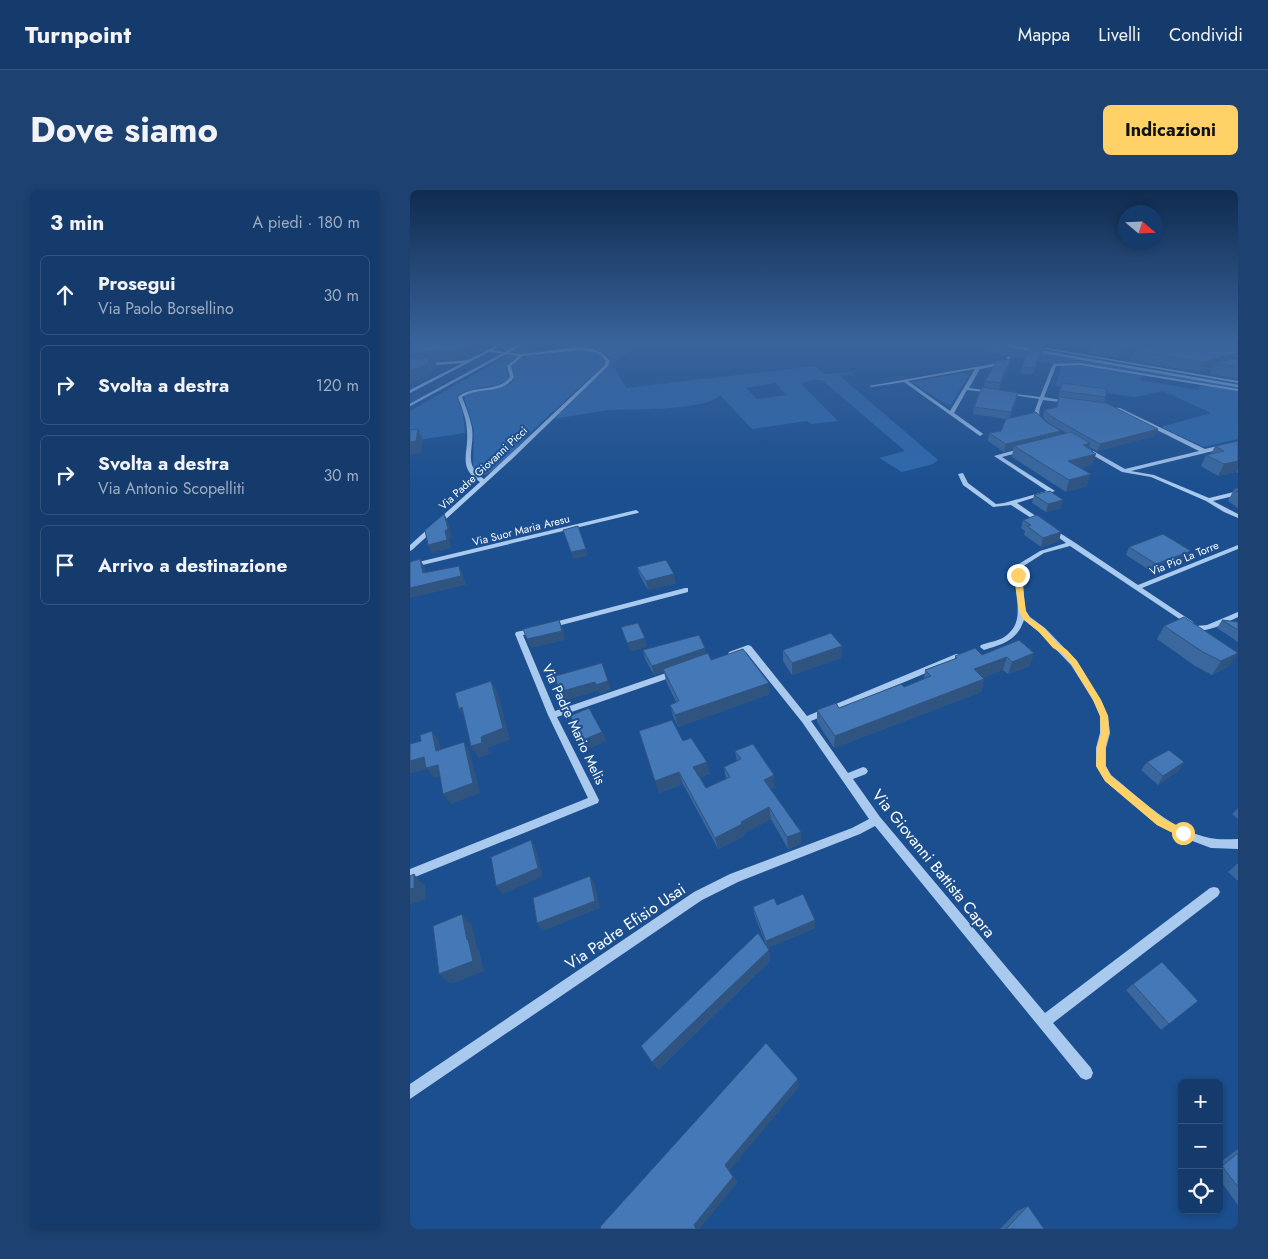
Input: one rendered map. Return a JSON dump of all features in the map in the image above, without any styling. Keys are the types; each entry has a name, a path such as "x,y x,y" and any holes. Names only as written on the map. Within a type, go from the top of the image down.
{"street":[{"path":"469,391 460,396 466,410 470,434 468,468 474,476 483,481"},
{"name":"Via Padre Giovanni Picci","path":"410,549 475,491 483,481 510,458 579,391"},
{"path":"920,391 980,434"},
{"path":"951,414 965,391"},
{"path":"986,391 1078,404"},
{"path":"1045,391 1036,413 1038,419 1047,427"},
{"path":"940,406 956,406"},
{"path":"1102,407 1118,409 1204,451"},
{"path":"1124,471 1238,443"},
{"path":"1078,445 1124,471 1152,476 1208,500 1238,516"},
{"path":"1026,450 997,456 1052,492"},
{"path":"961,474 965,484 995,506 1052,492"},
{"path":"1208,500 1238,493"},
{"path":"1012,503 1210,637"},
{"name":"Via Suor Maria Aresu","path":"410,566 636,512"},
{"path":"984,647 1010,638 1020,622 1022,611 1018,575 1019,566 1042,552 1072,543"},
{"name":"Via Pio La Torre","path":"1137,588 1238,547"},
{"name":"Via Padre Mario Melis","path":"410,874 594,800 552,715 519,634 685,590"},
{"path":"1022,611 1027,619 1064,651 1074,663 1097,700 1104,716 1105,733 1101,748 1101,766 1108,778 1161,822 1183,833 1211,843 1238,844"},
{"path":"1196,628 1208,627 1238,614"},
{"name":"Via Giovanni Battista Capra","path":"720,658 748,648 805,720 876,820 1086,1073"},
{"path":"805,720 959,656"},
{"path":"552,715 683,671"},
{"path":"846,778 863,771"},
{"name":"Via Padre Efisio Usai","path":"410,1092 698,896 734,878 856,831 876,820"},
{"path":"1044,1022 1214,892"}],"shaded area":[{"path":"444,391 466,391 457,396 463,413 465,433 410,441 410,411"},
{"path":"575,391 531,432 498,468 485,475 473,470 474,430 464,396 470,392"},
{"path":"582,391 749,391 757,399 786,395 783,391 808,391 838,421 811,424 807,421 752,429 720,395 712,400 685,407 611,410 554,419"},
{"path":"835,391 858,391 938,460 933,464 902,472 879,458 905,451"},
{"path":"926,391 959,391 951,405 946,404"},
{"path":"1095,391 1161,391 1135,397"},
{"path":"1164,391 1238,391 1238,439 1204,447 1161,427 1211,413"}],"building":[{"path":"980,391 1018,393 1011,412 974,407"},
{"path":"1064,391 1106,391 1106,397"},
{"path":"1059,397 1106,403 1158,429 1100,444 1052,417 1044,410 1057,407"},
{"path":"1036,412 1046,422 1061,431 1006,444 989,433 1001,431 1006,419"},
{"path":"418,429 416,441 410,442 410,430"},
{"path":"1071,432 1090,443 1083,445 1096,454 1068,461 1091,474 1069,480 1014,446"},
{"path":"1238,441 1238,461 1224,464 1206,455 1224,451 1215,446"},
{"path":"1050,491 1063,500 1048,504 1034,495"},
{"path":"444,514 448,529 445,531 447,540 428,545 425,530"},
{"path":"1037,515 1061,532 1043,538 1027,526 1031,525 1023,520"},
{"path":"578,526 586,549 571,552 563,530"},
{"path":"1163,534 1191,551 1156,564 1129,547"},
{"path":"420,559 423,573 459,566 461,576 410,588 410,562"},
{"path":"666,560 674,574 646,581 637,567"},
{"path":"1184,617 1238,653 1221,661 1203,652 1164,626"},
{"path":"559,620 562,631 527,639 523,629"},
{"path":"1222,620 1238,622 1238,630"},
{"path":"638,623 645,638 627,643 621,627"},
{"path":"831,633 842,646 792,663 783,650"},
{"path":"699,635 705,648 652,666 643,650"},
{"path":"1019,640 1034,653 1012,662 1007,657 974,669 984,679 835,736 817,710 836,703 839,708 901,684 904,687 931,676 925,670 957,658 955,656 975,648 982,655"},
{"path":"743,649 769,683 675,715 670,705 679,701 663,669 708,653 711,660"},
{"path":"602,663 608,681 596,685 595,682 559,692 555,676"},
{"path":"491,681 503,728 481,737 482,743 471,746 462,707 459,709 455,693"},
{"path":"589,708 602,732 583,740 570,716"},
{"path":"672,720 683,741 691,738 707,762 693,767 706,788 730,777 724,767 741,759 735,751 753,744 774,775 764,780 801,832 787,837 769,807 715,838 679,772 655,781 639,731"},
{"path":"432,731 436,751 464,742 473,783 443,794 438,765 426,768 424,757 410,761 410,744 421,741 420,735"},
{"path":"1169,750 1184,762 1163,776 1147,762"},
{"path":"531,840 538,868 496,886 491,857"},
{"path":"414,874 414,888 410,889 410,876"},
{"path":"590,876 595,901 537,923 533,898"},
{"path":"803,894 815,920 766,941 753,907 774,898 777,905"},
{"path":"462,914 473,961 439,974 433,926"},
{"path":"758,933 769,950 652,1062 641,1046"},
{"path":"1162,962 1198,1001 1169,1024 1133,984"},
{"path":"766,1043 798,1079 725,1165 733,1177 694,1225 696,1229 601,1229 600,1227"},
{"path":"1238,1153 1238,1187 1223,1167 1223,1165"},
{"path":"1028,1206 1044,1229 1006,1229"}],"waterway":[{"path":"410,405 435,391"}],"route":[{"path":"1018,575 1022,611 1027,619 1064,651 1074,663 1097,700 1104,716 1105,733 1101,748 1101,766 1108,778 1161,822 1183,833"}]}
